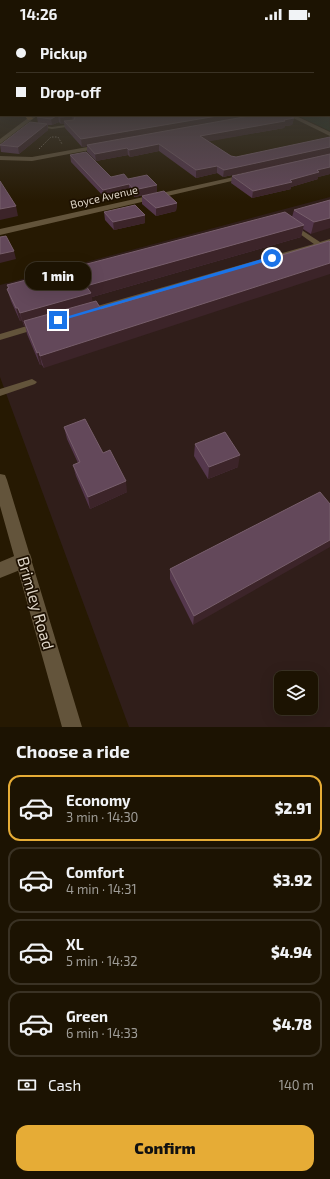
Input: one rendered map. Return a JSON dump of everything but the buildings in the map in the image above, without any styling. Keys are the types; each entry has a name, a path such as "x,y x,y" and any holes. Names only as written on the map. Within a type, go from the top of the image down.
{"street":[{"path":"0,142 9,136"},
{"path":"0,158 32,159 108,146"},
{"name":"Boyce Avenue","path":"0,232 253,175"},
{"name":"Brimley Road","path":"0,480 72,727"},
{"path":"0,570 24,560"}],"lane":[{"path":"287,222 330,252"},
{"path":"81,314 330,241"},
{"path":"0,337 43,325"},
{"path":"0,393 32,382"}],"path":[{"path":"40,152 39,149 51,137 58,137 61,140 61,144 64,146"}],"shaded area":[{"path":"330,197 330,727 129,727 0,377 0,285"}],"route":[{"path":"58,320 272,258"}]}
